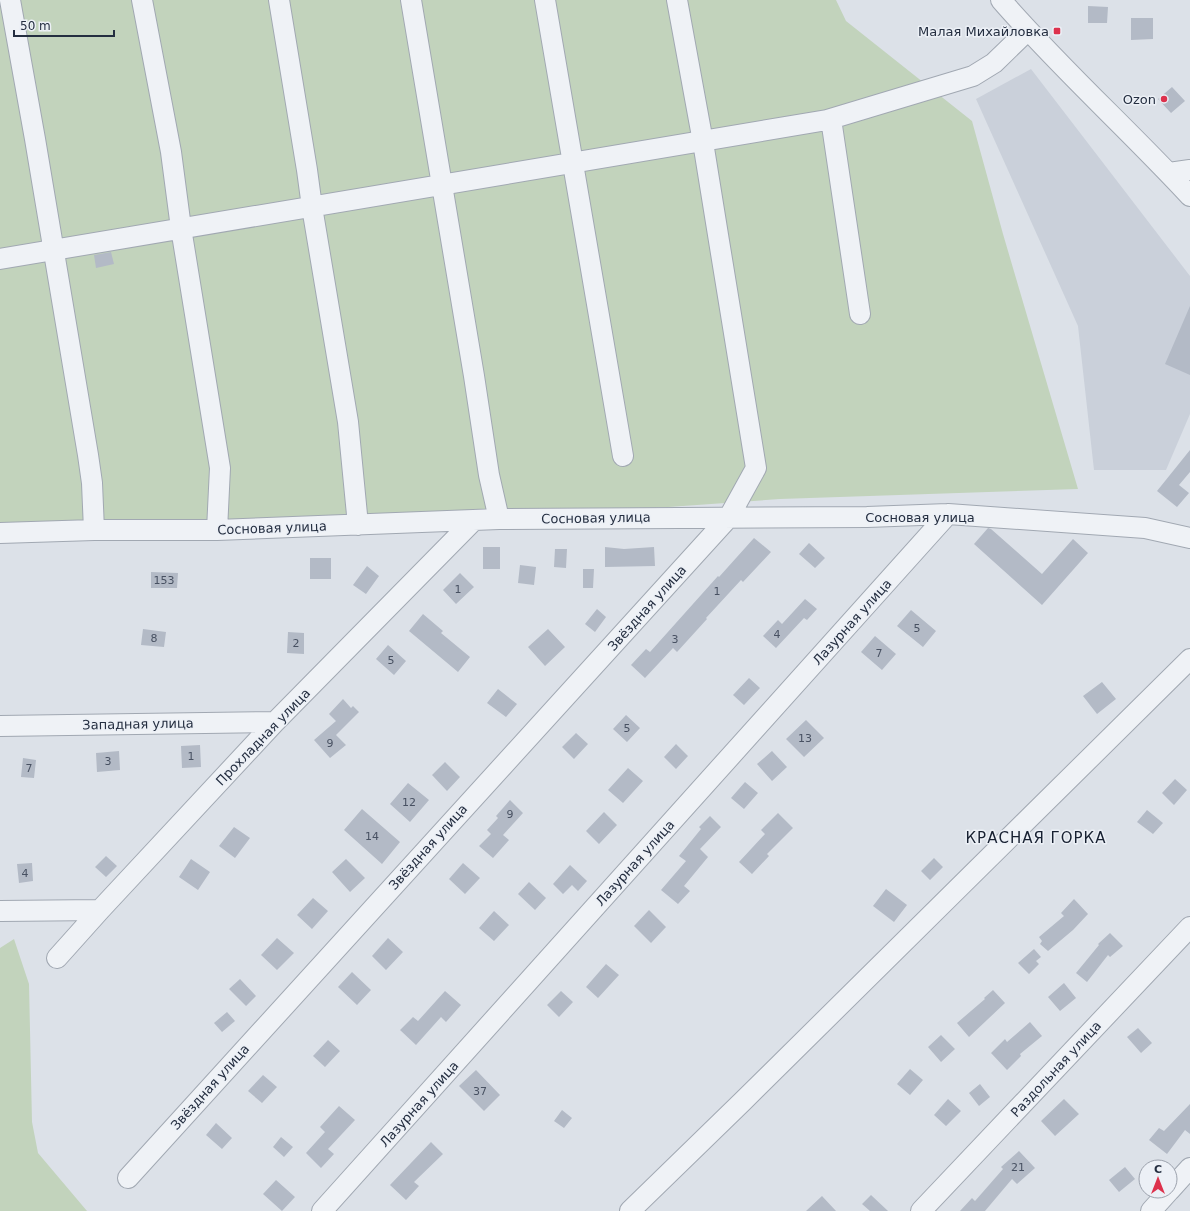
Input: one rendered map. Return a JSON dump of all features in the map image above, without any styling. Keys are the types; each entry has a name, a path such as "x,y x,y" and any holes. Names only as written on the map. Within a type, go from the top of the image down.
{"street":[{"path":"10,0 88,454 92,483 94,530"},
{"path":"142,0 170,152 220,468 217,530"},
{"path":"279,0 348,422 358,525"},
{"path":"411,0 474,376 489,475 499,519"},
{"path":"545,0 623,456"},
{"name":"Звёздная улица","path":"128,1178 729,517 756,468 703,142 677,0"},
{"path":"1002,0 1070,74 1190,196"},
{"path":"0,259 573,164 831,119 973,76 994,64 1028,30"},
{"path":"831,119 860,314"},
{"path":"1169,173 1190,170"},
{"name":"Сосновая улица","path":"0,533 94,530 217,530 499,519 867,517 948,514 1144,528 1190,538"},
{"name":"Лазурная улица","path":"322,1211 948,514"},
{"name":"Прохладная улица","path":"57,958 275,722 473,521"},
{"path":"630,1211 1190,659"},
{"name":"Западная улица","path":"0,726 275,722"},
{"path":"0,911 100,910"},
{"name":"Раздольная улица","path":"921,1211 1190,927"},
{"path":"1178,1182 1190,1168"},
{"path":"1151,1211 1162,1199"}],"shaded area":[{"path":"1031,69 1190,276 1190,414 1166,470 1094,470 1078,326 976,99"}],"green space":[{"path":"0,0 836,0 846,21 972,121 1003,234 1078,489 780,499 473,521 0,528"},
{"path":"14,939 29,984 32,1122 38,1153 87,1211 0,1211 0,948"}],"building":[{"path":"1088,6 1108,7 1107,23 1088,23"},
{"path":"1131,18 1153,18 1153,39 1131,40"},
{"path":"1172,87 1185,101 1171,113 1158,99"},
{"path":"111,252 114,264 96,268 94,255"},
{"path":"1190,306 1190,375 1165,364"},
{"path":"1190,450 1190,472 1179,485 1189,493 1177,507 1157,491"},
{"path":"988,528 1042,574 1073,539 1088,553 1042,605 974,544"},
{"path":"754,538 771,552 743,582 741,580 677,652 673,648 645,678 631,665 646,649 650,652"},
{"path":"809,543 825,558 815,568 799,554"},
{"path":"483,547 500,547 500,569 483,569"},
{"path":"605,547 624,549 654,547 655,566 605,567"},
{"path":"555,549 567,549 566,568 554,567"},
{"path":"310,558 331,558 331,579 310,579"},
{"path":"520,565 536,567 534,585 518,583"},
{"path":"367,566 379,576 366,594 353,585"},
{"path":"583,569 594,569 593,588 583,588"},
{"path":"151,572 178,573 177,588 151,588"},
{"path":"460,573 474,587 456,604 443,590"},
{"path":"805,599 817,609 807,620 804,618 776,648 763,636 778,620 782,624"},
{"path":"597,609 606,617 595,632 585,624"},
{"path":"911,610 936,631 923,647 897,626"},
{"path":"423,614 443,631 441,633 470,657 458,672 409,631"},
{"path":"143,629 166,632 164,647 141,645"},
{"path":"548,629 565,647 545,666 528,647"},
{"path":"288,632 304,633 304,654 287,653"},
{"path":"875,636 896,654 882,670 861,652"},
{"path":"388,645 406,661 394,675 376,659"},
{"path":"749,678 760,688 744,705 733,695"},
{"path":"1102,682 1116,699 1097,714 1083,696"},
{"path":"498,689 517,704 506,717 487,703"},
{"path":"343,699 351,708 353,706 359,712 336,735 346,745 330,758 314,740 336,721 329,714"},
{"path":"626,715 640,728 627,742 613,729"},
{"path":"806,720 824,738 804,757 786,739"},
{"path":"576,733 588,744 574,759 562,747"},
{"path":"676,744 688,756 676,769 664,757"},
{"path":"200,745 201,767 182,768 181,746"},
{"path":"119,751 120,770 97,772 96,753"},
{"path":"772,751 787,767 772,781 757,764"},
{"path":"23,758 36,760 34,778 21,777"},
{"path":"445,762 460,777 447,791 432,775"},
{"path":"628,768 643,781 623,803 608,790"},
{"path":"1175,779 1187,790 1174,805 1162,793"},
{"path":"745,782 758,793 744,809 731,798"},
{"path":"408,783 429,800 410,822 390,804"},
{"path":"510,800 523,813 503,835 509,840 493,858 479,846 491,834 487,830 498,818 496,816"},
{"path":"362,809 400,842 382,864 344,830"},
{"path":"1147,810 1163,823 1153,834 1137,822"},
{"path":"604,812 617,825 599,844 586,831"},
{"path":"778,813 793,828 767,854 769,856 752,874 739,862 765,834 761,830"},
{"path":"710,816 721,827 700,849 708,857 684,886 690,891 678,904 661,890 686,861 679,856 701,829 699,827"},
{"path":"234,827 250,838 235,858 219,846"},
{"path":"106,856 117,866 106,877 95,867"},
{"path":"934,858 943,867 930,880 921,871"},
{"path":"191,859 210,872 198,890 179,877"},
{"path":"346,859 365,878 350,892 332,872"},
{"path":"32,863 33,881 19,883 17,864"},
{"path":"463,863 480,878 465,894 449,879"},
{"path":"570,865 587,881 578,891 572,885 563,894 553,884"},
{"path":"529,882 546,898 535,910 518,894"},
{"path":"886,889 907,905 894,922 873,906"},
{"path":"313,898 328,911 312,929 297,915"},
{"path":"1074,899 1088,914 1073,930 1048,951 1040,944 1042,941 1039,937 1064,916 1061,913"},
{"path":"649,910 666,927 651,943 634,926"},
{"path":"494,911 509,925 494,941 479,928"},
{"path":"1110,933 1123,946 1110,957 1108,955 1087,982 1076,973 1099,945 1098,944"},
{"path":"277,938 294,953 277,970 261,955"},
{"path":"388,938 403,952 386,970 372,956"},
{"path":"1034,949 1041,957 1036,961 1039,964 1029,974 1018,963"},
{"path":"606,964 619,975 598,998 586,987"},
{"path":"352,972 371,990 357,1005 338,987"},
{"path":"240,979 256,996 246,1006 229,989"},
{"path":"1064,983 1076,998 1060,1011 1048,997"},
{"path":"993,990 1005,1003 969,1037 957,1023 985,999 984,998"},
{"path":"445,991 461,1005 446,1022 441,1017 416,1045 400,1030 413,1017 418,1021"},
{"path":"561,991 573,1002 559,1017 547,1005"},
{"path":"227,1012 235,1021 222,1032 214,1023"},
{"path":"1030,1022 1042,1036 1020,1054 1021,1056 1007,1070 991,1053 1005,1039 1007,1042"},
{"path":"1138,1028 1152,1043 1141,1053 1127,1037"},
{"path":"941,1035 955,1049 941,1062 928,1047"},
{"path":"328,1040 340,1051 325,1067 313,1056"},
{"path":"910,1069 923,1080 910,1095 897,1084"},
{"path":"476,1070 500,1095 484,1111 459,1086"},
{"path":"263,1075 277,1087 262,1103 248,1091"},
{"path":"980,1084 990,1097 979,1106 969,1093"},
{"path":"948,1099 961,1111 946,1126 934,1115"},
{"path":"1064,1099 1079,1114 1055,1136 1041,1121"},
{"path":"1190,1104 1190,1134 1185,1130 1167,1154 1149,1140 1159,1128 1164,1131"},
{"path":"339,1106 355,1120 328,1149 334,1154 321,1168 306,1153 325,1132 320,1127"},
{"path":"562,1110 572,1118 564,1128 554,1121"},
{"path":"216,1123 232,1138 222,1149 206,1135"},
{"path":"281,1137 293,1147 284,1157 273,1147"},
{"path":"431,1142 443,1154 414,1182 419,1186 406,1200 390,1185"},
{"path":"1019,1151 1035,1168 1017,1184 1012,1179 985,1211 960,1211 972,1198 975,1201 1003,1169 1001,1167"},
{"path":"1125,1167 1135,1179 1119,1192 1109,1180"},
{"path":"276,1180 295,1197 282,1211 263,1194"},
{"path":"871,1195 888,1211 870,1211 862,1204"},
{"path":"822,1196 836,1211 806,1211"}],"place":[{"name":"Малая Михайловка","path":"1057,31"},
{"name":"Ozon","path":"1164,99"}],"district":[{"name":"КРАСНАЯ ГОРКА","path":"1036,838"}]}
